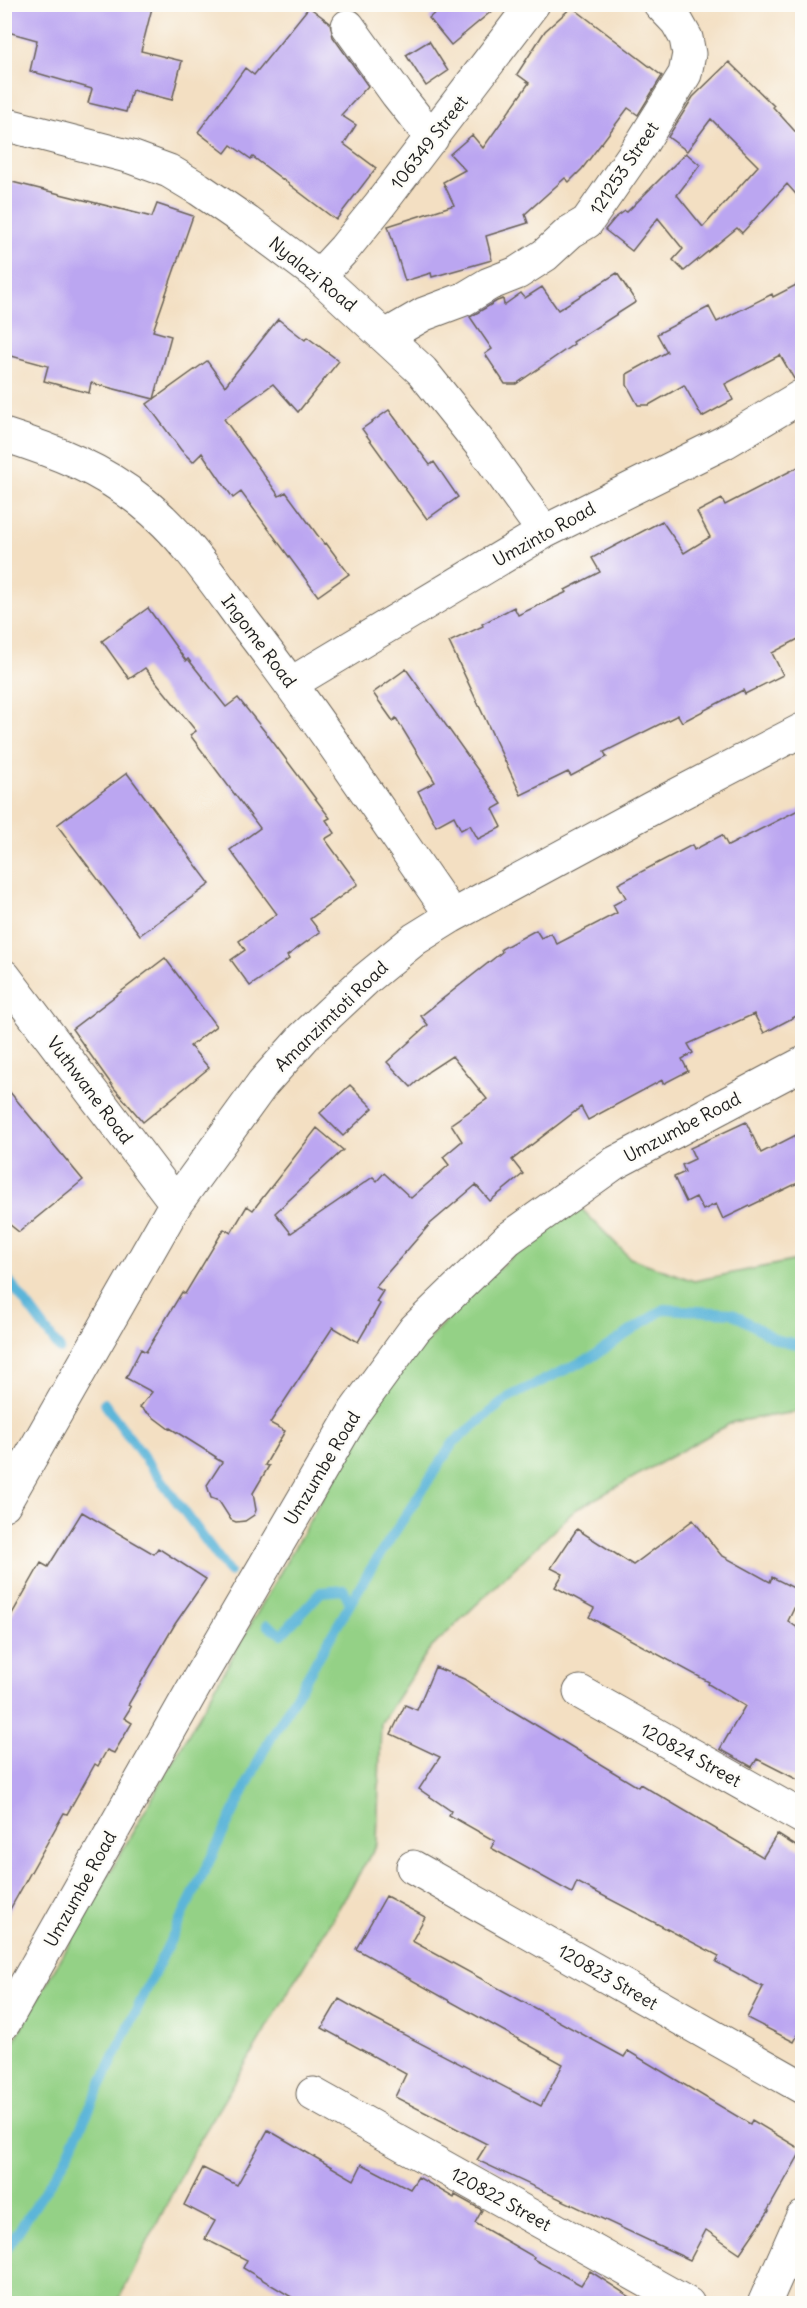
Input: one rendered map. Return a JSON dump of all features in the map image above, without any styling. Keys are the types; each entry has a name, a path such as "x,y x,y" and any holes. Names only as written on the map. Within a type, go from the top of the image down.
{"street":[{"name":"106349 Street","path":"319,276 344,249 432,138 533,4"},
{"name":"121253 Street","path":"386,336 424,314 464,299 489,284 517,273 545,255 570,232 586,222 642,143 685,74 689,54 686,38 677,22 660,4"},
{"path":"348,26 432,138"},
{"name":"Nyalazi Road","path":"4,124 131,157 169,171 247,222 319,276 422,371 544,532"},
{"name":"Umzinto Road","path":"292,684 544,532 725,442 802,396"},
{"name":"Ingome Road","path":"4,435 50,449 100,472 143,502 174,531 292,684 452,916"},
{"name":"Amanzimtoti Road","path":"4,1504 176,1203 263,1083 304,1037 366,979 415,939 452,916 802,730"},
{"name":"Vuthwane Road","path":"4,976 176,1203"},
{"name":"Umzumbe Road","path":"4,2023 194,1687 355,1411 415,1329 508,1239 613,1164 802,1064"},
{"name":"120824 Street","path":"580,1692 802,1817"},
{"name":"120823 Street","path":"413,1867 802,2087"},
{"name":"120822 Street","path":"313,2094 688,2304"},
{"path":"764,2304 802,2218"}],"green space":[{"path":"574,1201 630,1258 694,1281 802,1259 802,1411 733,1422 575,1510 428,1651 381,1723 377,1844 194,2150 117,2303 5,2304 5,2057 385,1388 465,1299"}],"building":[{"path":"4,4 153,4 141,51 182,61 172,100 132,90 126,112 88,103 92,89 30,71 37,40 4,31"},
{"path":"445,4 500,4 451,45 429,18"},
{"path":"309,7 330,23 333,37 368,86 341,115 356,125 344,144 376,168 336,220 253,157 251,159 231,145 225,153 198,132 245,68 254,75"},
{"path":"572,7 662,76 638,115 628,108 582,169 569,182 565,178 525,214 528,223 486,236 492,260 432,277 431,273 405,281 388,226 454,205 443,182 465,170 450,154 472,135 483,148 529,83 517,74 545,31"},
{"path":"429,41 448,71 426,86 406,55"},
{"path":"729,62 774,106 802,139 802,201 787,184 742,233 737,228 684,271 673,260 683,249 658,218 632,251 605,230 615,218 627,212 686,153 700,165 677,195 703,227 758,166 711,119 687,151 668,137 693,97"},
{"path":"4,180 152,217 157,204 193,216 153,331 171,336 154,399 91,383 89,393 44,381 48,366 4,354"},
{"path":"617,273 636,302 573,342 574,344 516,384 505,384 485,354 492,349 470,317 497,301 503,299 504,305 521,293 525,298 542,287 558,310"},
{"path":"802,282 802,377 794,379 780,355 725,384 733,400 702,417 684,385 649,405 638,405 627,385 627,374 667,352 657,334 709,307 717,322 772,294 773,297"},
{"path":"278,319 305,340 307,337 339,361 298,412 273,384 224,419 279,496 286,492 349,574 318,596 241,492 233,498 202,453 193,462 181,450 147,404 207,361 225,386"},
{"path":"389,410 430,465 434,462 458,497 427,519 362,429"},
{"path":"802,465 802,637 772,653 783,675 745,694 743,690 682,722 678,715 604,752 607,757 571,776 568,772 521,795 449,642 483,626 482,624 514,607 518,615 567,592 565,590 600,572 592,558 662,521 684,553 710,537 697,512 722,499 725,505"},
{"path":"148,608 186,661 188,659 226,707 238,698 270,738 330,818 326,820 335,833 325,839 358,884 310,919 320,932 287,956 289,959 250,986 231,960 245,950 239,941 277,914 230,850 260,828 190,735 196,731 145,668 129,679 102,641"},
{"path":"406,669 502,804 493,809 502,827 478,839 470,825 461,830 454,816 436,826 418,791 435,782 396,718 393,721 373,693"},
{"path":"127,773 210,884 140,935 57,825"},
{"path":"802,808 802,1013 764,1033 754,1014 688,1044 693,1053 682,1059 688,1071 663,1084 662,1080 588,1120 581,1107 512,1160 523,1174 490,1201 476,1185 430,1224 375,1287 383,1291 376,1302 380,1304 358,1342 333,1327 270,1423 285,1431 265,1465 269,1466 253,1493 256,1510 254,1515 245,1521 231,1520 219,1501 211,1498 207,1485 222,1462 169,1429 140,1407 152,1392 126,1378 141,1349 146,1352 182,1292 185,1294 224,1229 231,1233 247,1206 253,1210 317,1128 343,1150 275,1213 291,1233 373,1177 377,1181 384,1173 411,1198 449,1165 443,1157 462,1141 451,1124 487,1099 452,1056 429,1071 411,1087 387,1062 428,1025 421,1016 502,952 501,949 536,930 541,938 551,933 557,944 617,913 613,905 626,898 618,884 692,845 694,850 722,835 728,846"},
{"path":"165,958 216,1026 190,1046 209,1068 143,1122 114,1088 72,1029"},
{"path":"4,1085 83,1180 19,1232 4,1220"},
{"path":"350,1085 373,1108 343,1136 320,1113"},
{"path":"746,1122 761,1153 802,1132 802,1181 723,1219 716,1204 703,1210 696,1197 686,1202 674,1177 685,1172 682,1165 695,1159 690,1148"},
{"path":"82,1512 154,1554 158,1548 206,1579 175,1624 128,1705 131,1707 124,1718 132,1723 114,1753 107,1750 98,1766 95,1764 67,1814 64,1813 4,1920 4,1628 41,1563 48,1567"},
{"path":"693,1520 721,1555 770,1582 772,1577 802,1592 788,1621 802,1631 802,1782 757,1759 752,1767 720,1749 745,1706 708,1684 709,1682 589,1617 594,1608 555,1587 563,1574 551,1568 577,1529 633,1565"},
{"path":"435,1667 464,1679 638,1787 640,1784 763,1857 777,1834 802,1850 802,2027 794,2042 747,2018 763,1987 716,1962 719,1956 577,1882 572,1893 491,1848 495,1841 449,1815 451,1811 419,1789 440,1757 391,1734 405,1705 417,1710"},
{"path":"386,1896 425,1917 412,1941 624,2057 628,2051 750,2124 752,2120 802,2150 769,2211 740,2253 706,2230 690,2260 477,2160 487,2144 395,2097 406,2074 322,2028 339,1999 541,2106 563,2064 356,1949"},
{"path":"268,2130 354,2180 362,2164 410,2189 418,2177 454,2198 455,2195 482,2210 475,2223 534,2257 533,2259 581,2285 590,2271 641,2304 303,2304 243,2268 247,2260 205,2239 215,2221 184,2205 203,2168 237,2185"}],"waterway":[{"path":"4,1274 60,1349"},
{"path":"4,2253 65,2160 264,1750 370,1570 453,1443 509,1397 592,1357 664,1309 732,1313 777,1340 802,1345"},
{"path":"104,1403 229,1572"},
{"path":"267,1625 282,1634 321,1592 344,1590 350,1603"}]}
